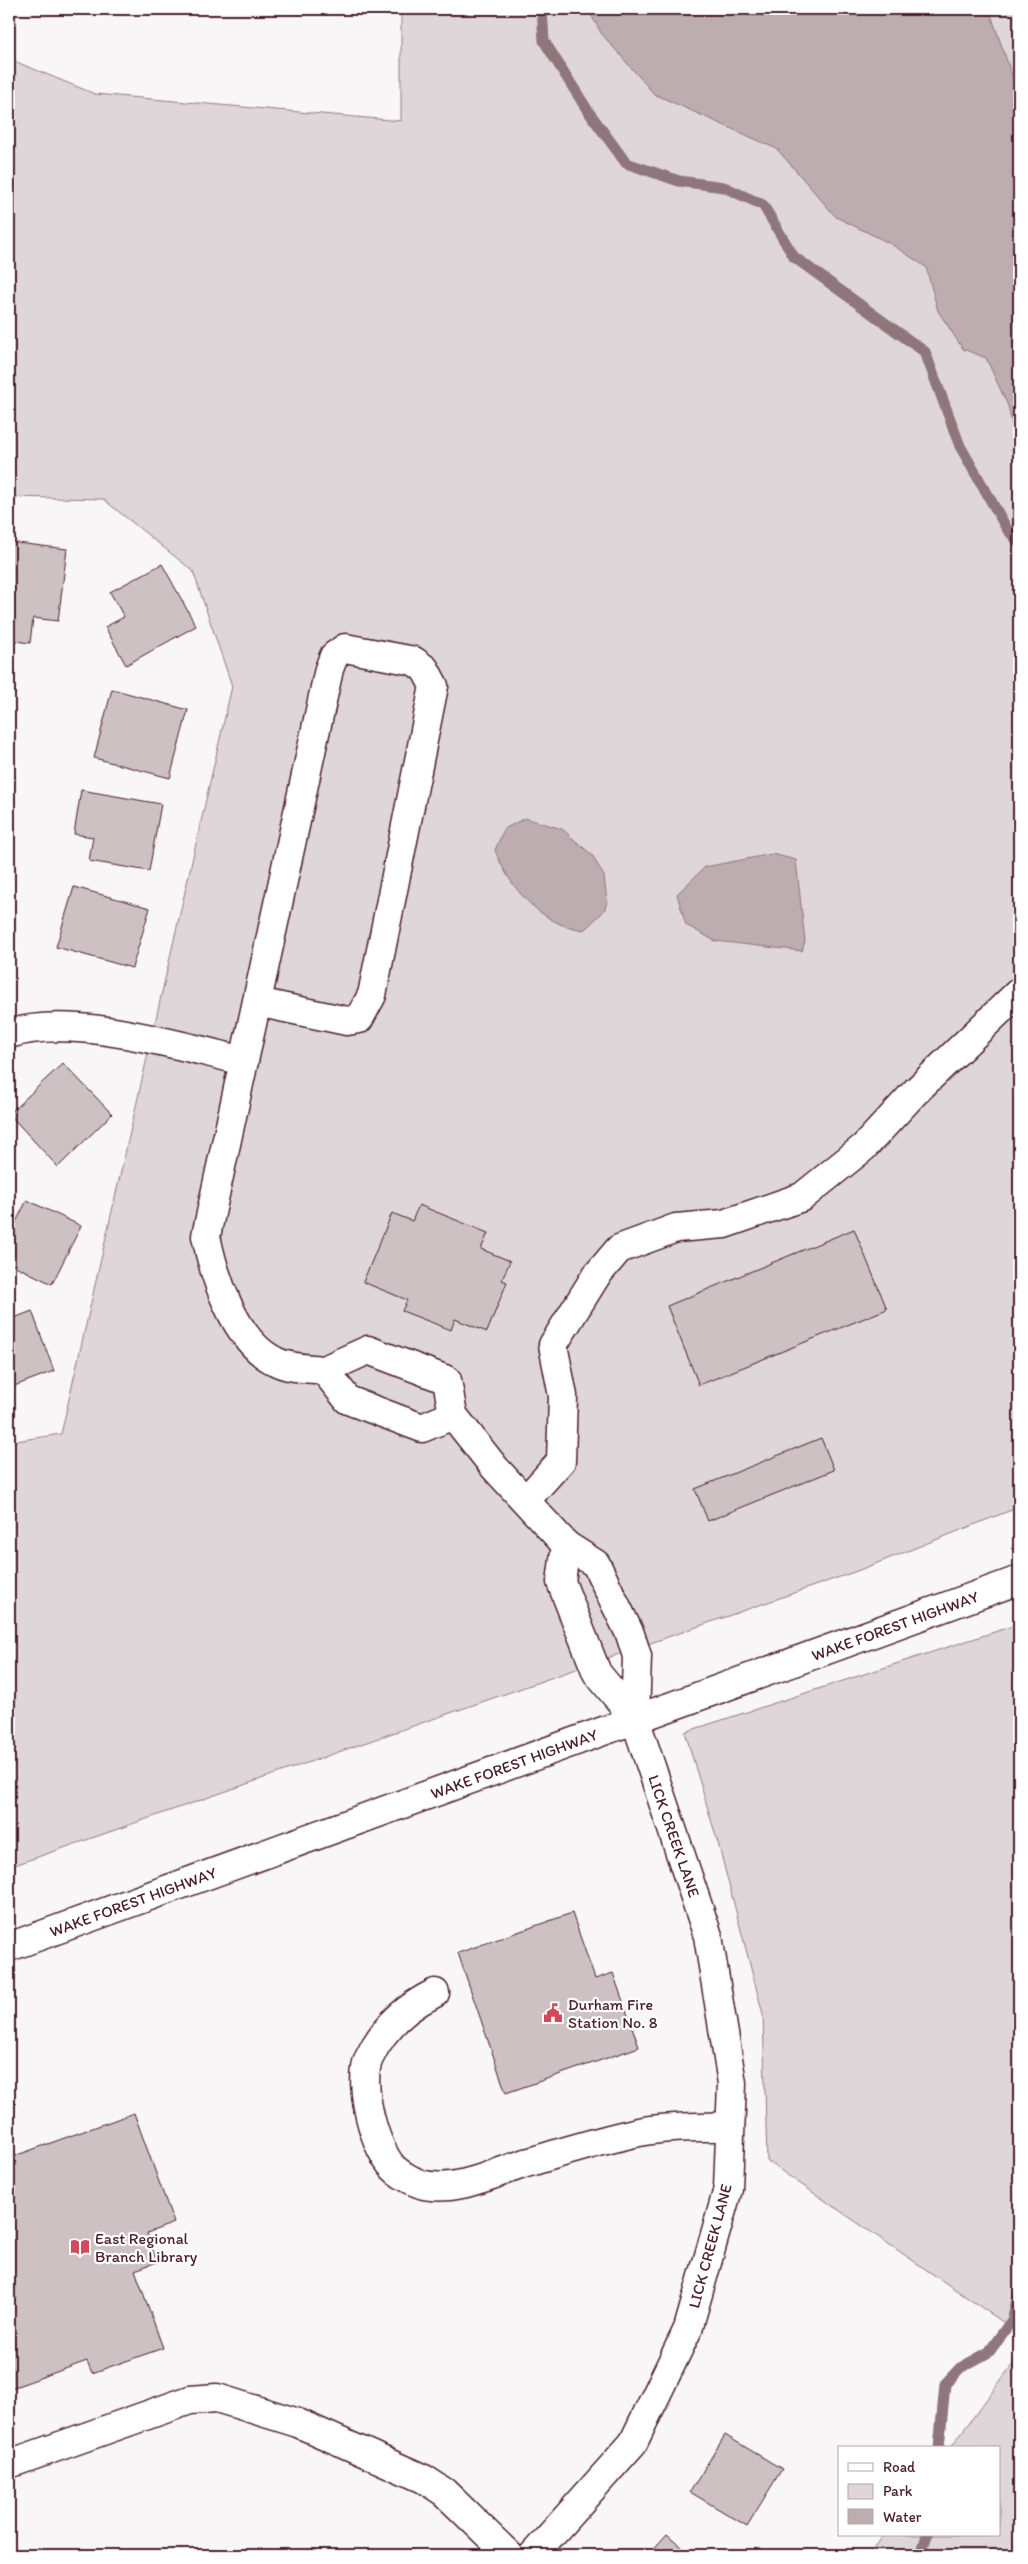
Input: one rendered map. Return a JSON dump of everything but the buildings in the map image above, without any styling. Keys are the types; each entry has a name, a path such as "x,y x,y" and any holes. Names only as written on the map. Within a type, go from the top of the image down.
{"main road":[{"path":"256,1002 347,1021 359,1019 366,1010 372,995 434,686 424,669 414,661 345,648 334,656 256,1002 206,1236 212,1265 227,1303 243,1331 259,1351 275,1361 294,1368 324,1370 368,1350 447,1380 453,1415 495,1468 566,1545 596,1564 630,1634 637,1656 635,1720"},
{"path":"526,1500 561,1462 563,1396 553,1345 596,1276 619,1249 676,1228 724,1224 802,1198 864,1148 916,1091 1019,992"},
{"path":"9,1034 33,1028 69,1028 143,1037 244,1062"},
{"path":"324,1370 348,1400 422,1428 453,1415"},
{"path":"566,1545 561,1582 586,1648 597,1673 635,1720"},
{"name":"WAKE FOREST HIGHWAY","path":"9,1947 1019,1580"},
{"name":"LICK CREEK LANE","path":"533,2555 632,2443 688,2329 728,2189 732,2083 708,1936 635,1720"},
{"path":"435,1993 397,2017 384,2033 368,2060 366,2084 368,2117 384,2154 396,2171 422,2185 447,2187 572,2149 641,2132 730,2126"},
{"path":"9,2464 190,2400 216,2398 298,2423 424,2479 444,2492 508,2555"}],"green space":[{"path":"401,9 1019,9 1019,1507 857,1571 9,1867 9,1442 61,1434 232,686 193,571 103,499 9,497 9,59 95,94 401,121"},
{"path":"1019,1624 1019,2333 767,2161 763,2014 718,1843 685,1732"},
{"path":"1019,2356 1019,2555 869,2555 883,2536 1000,2536 1000,2446 952,2446"}],"water":[{"path":"588,9 989,9 1019,96 1019,456 1008,406 986,358 963,349 938,311 926,267 891,244 836,217 777,149 654,94 601,33"},
{"path":"525,818 562,829 592,855 604,876 607,902 604,911 584,930 568,927 544,915 518,891 505,871 495,850 504,829"},
{"path":"772,854 796,860 805,941 802,951 715,941 686,925 677,894 705,867"}],"waterway":[{"path":"542,9 544,41 588,111 626,163 679,181 724,187 763,205 794,257 925,352 960,446 1007,529 1019,542"},
{"path":"939,2446 945,2384 960,2368 989,2352 1012,2320 1019,2293"},
{"path":"921,2555 927,2536"}],"place":[{"name":"Durham Fire Station No. 8","path":"553,2013"},
{"name":"East Regional Branch Library","path":"80,2247"}]}
